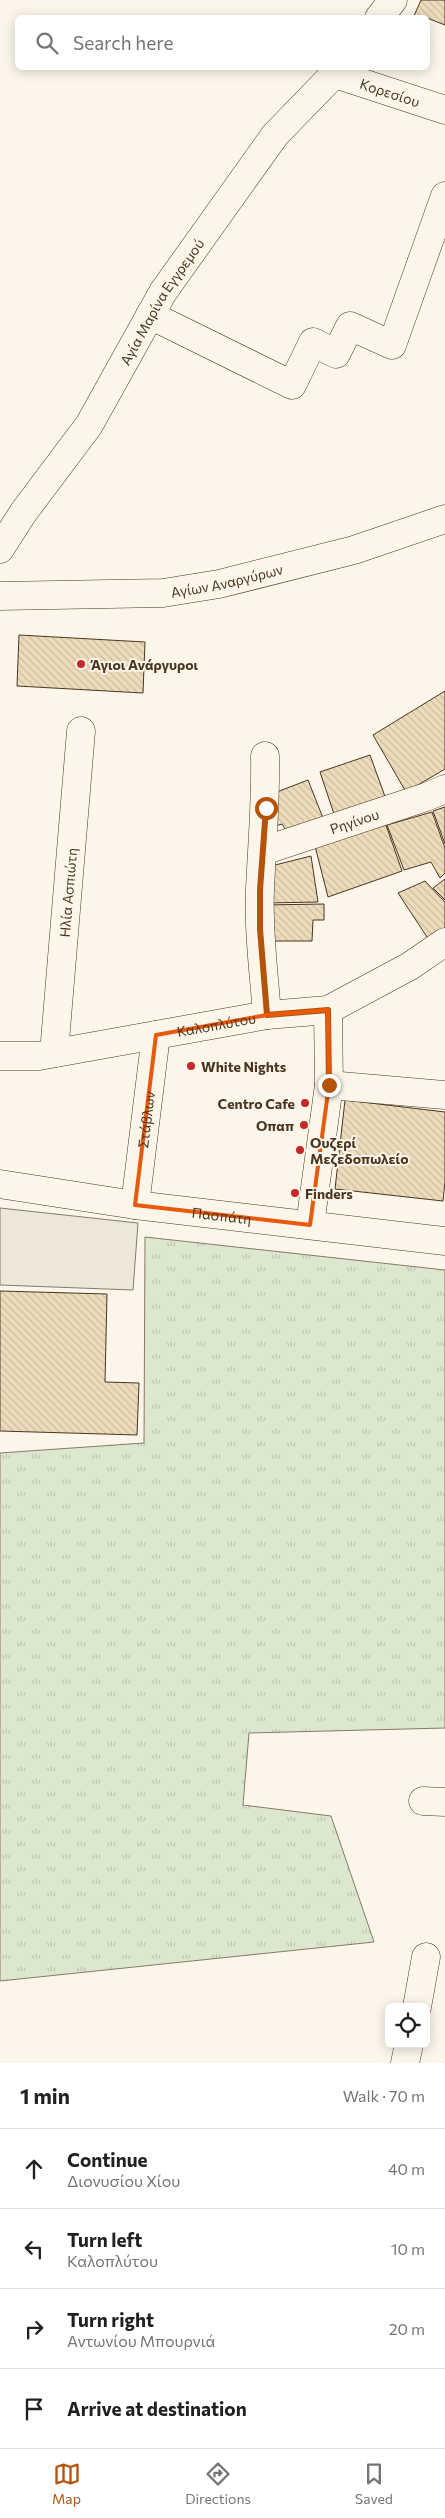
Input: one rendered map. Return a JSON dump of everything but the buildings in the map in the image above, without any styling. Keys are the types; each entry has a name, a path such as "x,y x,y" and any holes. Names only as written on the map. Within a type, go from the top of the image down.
{"street":[{"path":"381,15 393,0"},
{"name":"Κορεσίου","path":"337,71 445,110"},
{"name":"Αγία Μαρίνα Εγγρεμού","path":"0,549 23,513 88,425 163,292 275,135 337,71"},
{"path":"150,315 292,385 313,342 336,354 350,326 392,345 444,200"},
{"name":"Αγίων Αναργύρων","path":"0,596 162,593 219,584 354,550 445,519"},
{"name":"Ηλία Ασπιώτη","path":"54,1053 81,731"},
{"path":"265,756 266,808 260,929 267,1015"},
{"name":"Ρηγίνου","path":"263,851 426,798 445,789"},
{"name":"Καλοπλύτου","path":"0,1056 39,1056 267,1015 328,1010 410,966 445,942"},
{"path":"310,1225 329,1085 328,1010"},
{"name":"Στάβλων","path":"135,1205 156,1035"},
{"path":"329,1085 445,1095"},
{"name":"Πασπάτη","path":"0,1184 135,1205 445,1241"},
{"path":"417,2003 426,1957"},
{"path":"405,2063 408,2048"}],"highlighted area":[{"path":"328,1010 329,1085 310,1225 135,1205 156,1035 267,1015"}],"green space":[{"path":"145,1237 445,1270 445,1728 249,1733 243,1805 331,1816 374,1942 0,1981 0,1453 144,1443"}],"shaded area":[{"path":"0,1208 138,1223 133,1290 0,1285"}],"place":[{"name":"Άγιοι Ανάργυροι","path":"81,664"},
{"name":"White Nights","path":"191,1066"},
{"name":"Centro Cafe","path":"305,1103"},
{"name":"Οπαπ","path":"304,1125"},
{"name":"Ουζερί Μεζεδοπωλείο","path":"300,1150"},
{"name":"Finders","path":"295,1193"}],"route":[{"path":"266,808 260,890 260,929 267,1015 328,1010 329,1085"}]}
